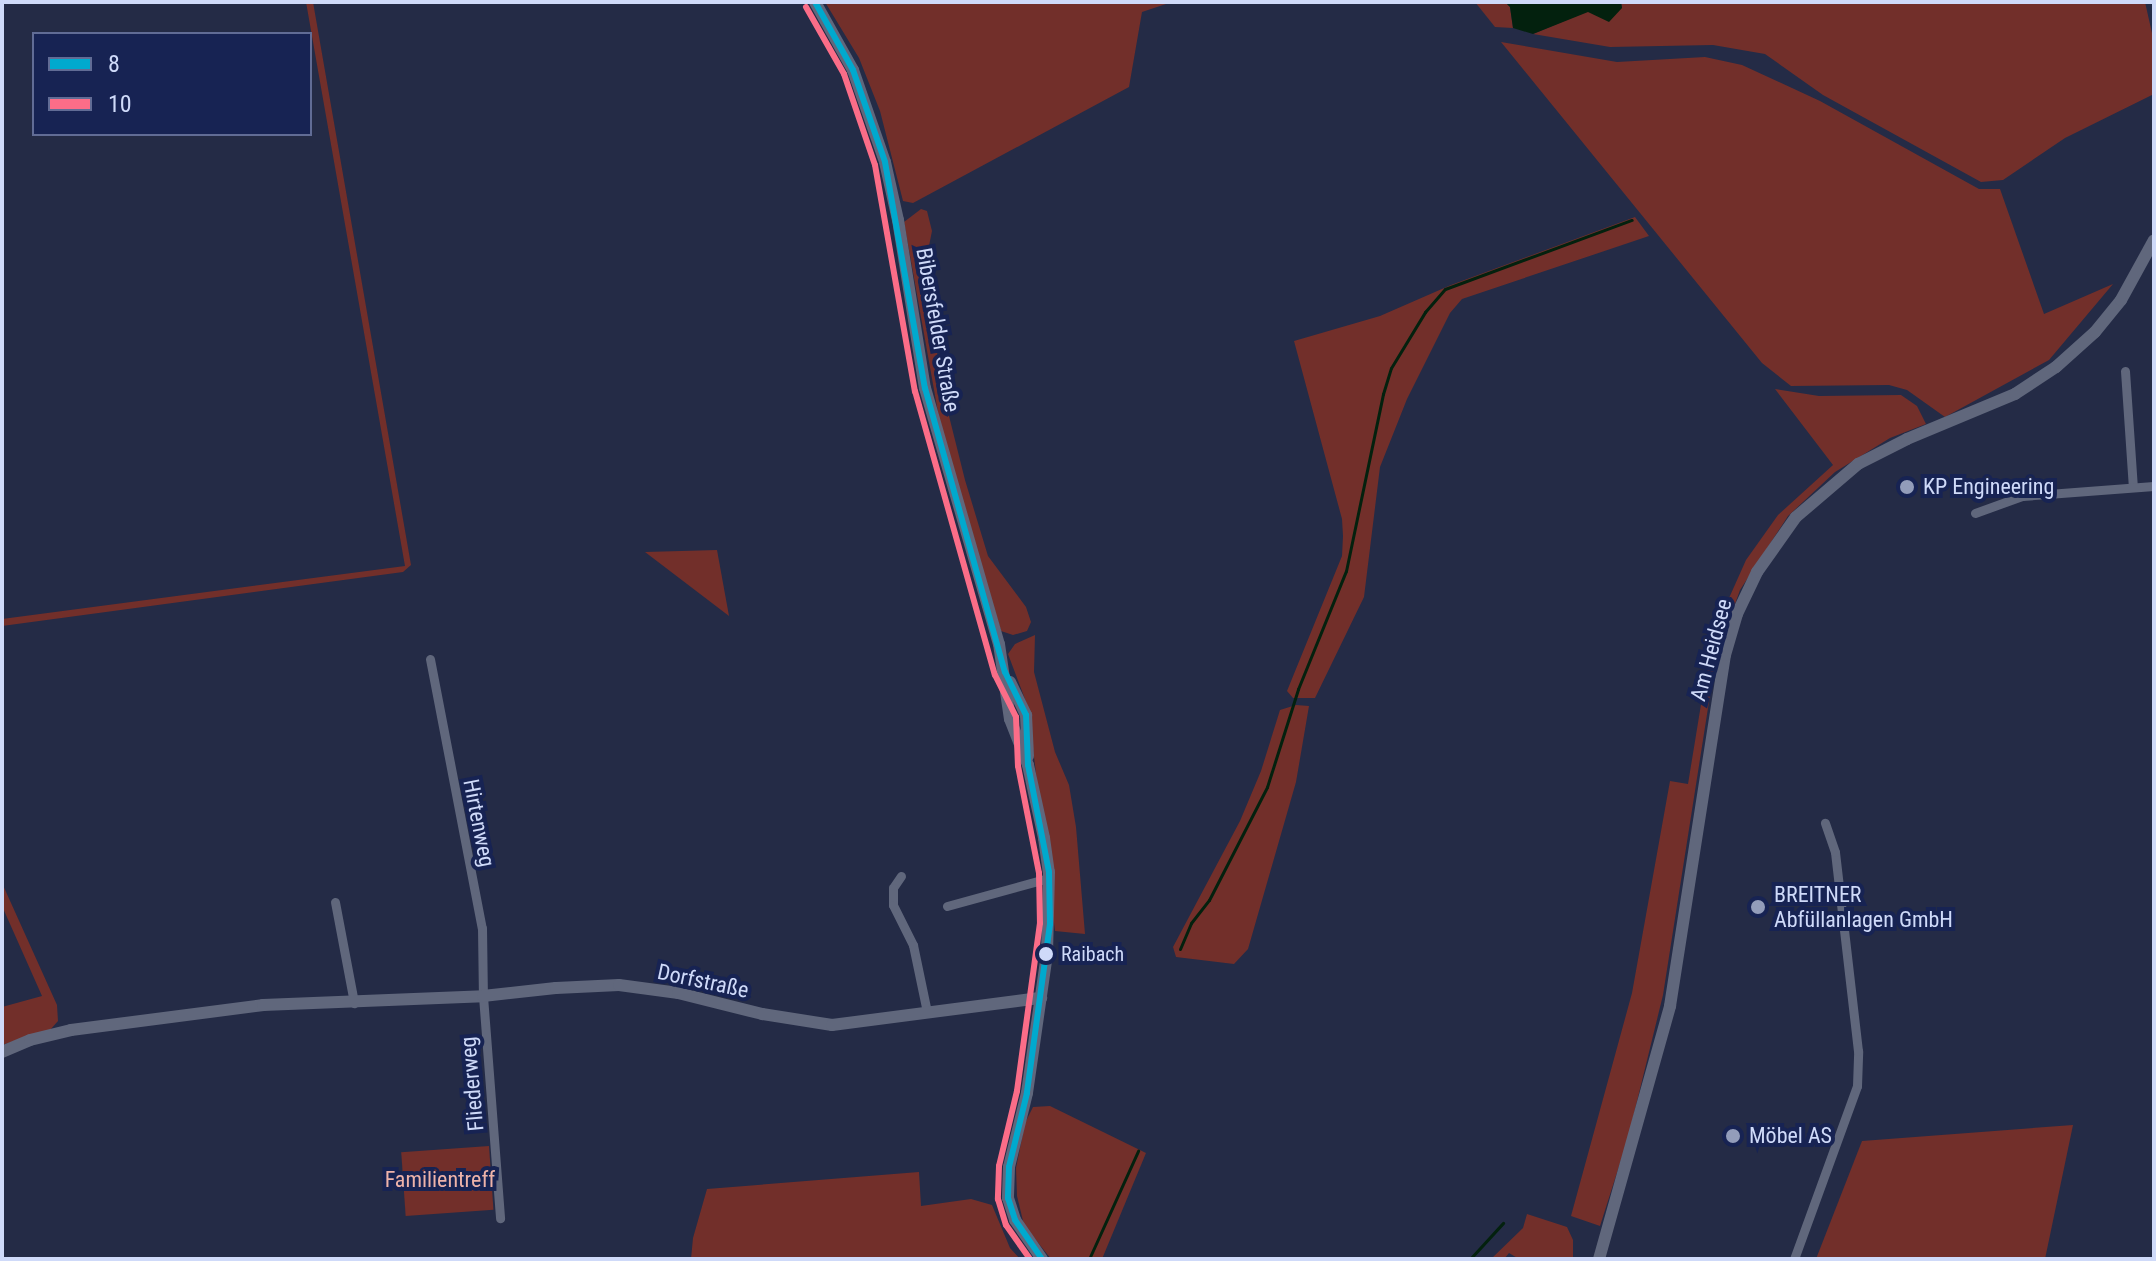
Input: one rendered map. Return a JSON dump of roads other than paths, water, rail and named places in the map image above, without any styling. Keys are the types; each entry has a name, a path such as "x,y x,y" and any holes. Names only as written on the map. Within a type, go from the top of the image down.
{"street":[{"name":"Bibersfelder Straße","path":"815,2 853,70 885,162 898,220 925,388 1005,672 1026,715 1028,765 1049,878 1050,924 1027,1093 1009,1167 1008,1198 1015,1220 1042,1259"},
{"name":"Am Heidsee","path":"1599,1259 1670,1006 1725,655 1737,614 1757,572 1796,517 1858,464 1907,439 2015,394 2066,359 2095,332 2121,300 2154,240"},
{"path":"2125,371 2133,487"},
{"path":"1975,513 2022,496 2154,486"},
{"name":"Hirtenweg","path":"430,659 482,928 483,996"},
{"path":"1794,1259 1857,1086 1858,1045 1835,852 1825,823"},
{"path":"901,876 893,888 893,905 913,945 927,1012"},
{"path":"947,906 1049,878"},
{"path":"335,902 354,1003"},
{"name":"Dorfstraße","path":"2,1052 30,1040 71,1030 249,1007 483,996 619,985 678,993 762,1014 832,1025 1041,998"},
{"name":"Fliederweg","path":"483,996 500,1218"}],"waterway":[{"path":"1180,949 1191,923 1209,900 1267,787 1298,689 1346,571 1391,368 1425,312 1445,289 1632,220"},
{"path":"1089,1259 1138,1151"},
{"path":"1470,1259 1503,1223"}],"place":[{"name":"KP Engineering","path":"1907,487"},
{"name":"BREITNER Abfüllanlagen GmbH","path":"1758,907"},
{"name":"Raibach","path":"1046,954"},
{"name":"Möbel AS","path":"1733,1136"}],"park label":[{"name":"Familientreff","path":"440,1180"}]}
